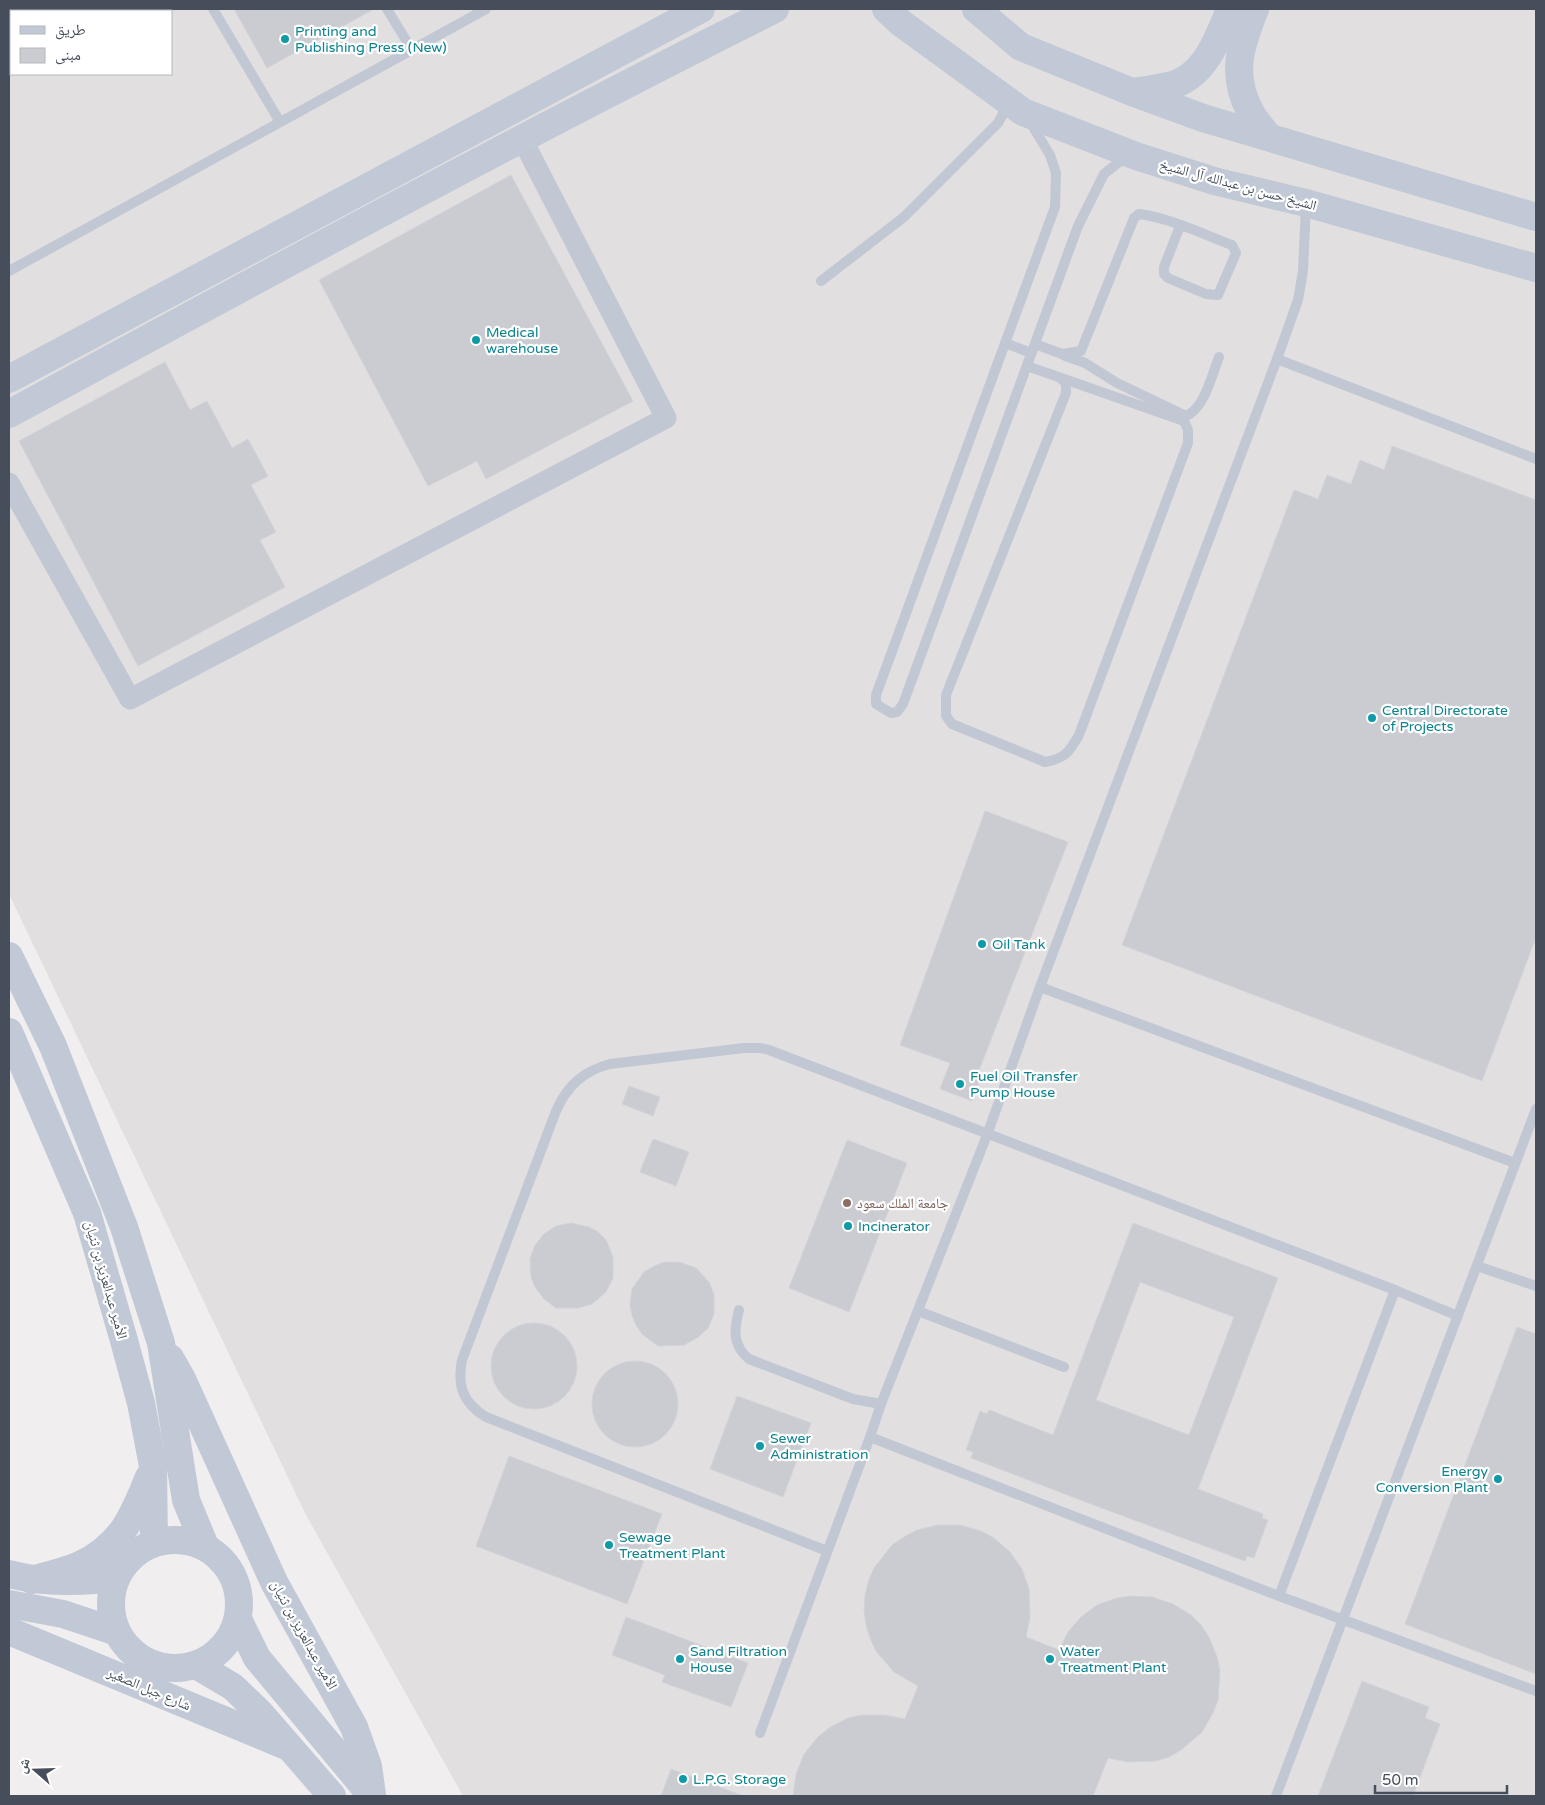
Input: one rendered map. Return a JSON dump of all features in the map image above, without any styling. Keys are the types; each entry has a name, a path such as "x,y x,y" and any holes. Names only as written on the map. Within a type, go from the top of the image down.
{"street":[{"path":"9,379 201,274 701,9"},
{"path":"9,414 643,74 775,9"},
{"name":"الشيخ حسن بن عبدالله آل الشيخ","path":"886,9 901,23 1016,107 1136,156 1214,181 1306,203 1536,268"},
{"path":"976,9 1020,47 1132,92 1204,118 1536,216"},
{"path":"1132,92 1174,84 1193,73 1204,61 1218,38 1230,9"},
{"path":"1255,9 1240,48 1242,92 1250,112 1268,136"},
{"path":"629,48 643,74"},
{"path":"9,483 130,699 666,418 522,139"},
{"path":"201,274 216,302"},
{"name":"الأمير عبدالعزيز بن ثنيان","path":"9,956 53,1046 124,1227 161,1343 186,1500 205,1546"},
{"name":"الأمير عبدالعزيز بن ثنيان","path":"9,1032 87,1213 141,1403 153,1466 154,1542"},
{"name":"الأمير عبدالعزيز بن ثنيان","path":"161,1343 182,1379 274,1582 354,1727 368,1766 372,1796"},
{"path":"20,1577 79,1566 104,1551 123,1532 138,1506 153,1466"},
{"path":"180,1538 205,1546 227,1564 238,1590 238,1619 229,1639 215,1654 196,1665 173,1669 150,1664 130,1651 117,1632 110,1606 115,1580 130,1556 154,1542 180,1538"},
{"path":"20,1577 53,1582 115,1580"},
{"path":"9,1604 63,1614 117,1632"},
{"name":"الأمير عبدالعزيز بن ثنيان","path":"238,1619 257,1658 372,1796"},
{"name":"شارع جبل الصغير","path":"9,1631 289,1747"},
{"name":"شارع جبل الصغير","path":"196,1665 233,1687 259,1712 332,1796"}],"lane":[{"path":"213,9 280,122"},
{"path":"387,9 412,50"},
{"path":"9,271 486,9"},
{"path":"820,281 904,217 1016,107 1050,155 1056,172 1055,207 876,695 876,704 891,712 897,712 903,704 1078,226 1104,174 1120,162 1136,156"},
{"path":"760,1733 881,1404 988,1136 1040,987 1277,359 1298,300 1303,271 1306,203"},
{"path":"1062,354 1081,351 1134,218 1139,214 1150,216 1180,226 1232,245 1236,253 1218,295 1206,294 1168,278 1164,274 1164,267 1180,226"},
{"path":"1005,343 1062,354 1085,363 1117,383 1186,416 1191,414 1200,404 1219,357"},
{"path":"1277,359 1536,459"},
{"path":"1027,366 1059,377 1184,421 1188,430 1188,442 1079,735 1069,751 1060,759 1045,762 952,724 946,716 946,695 1066,393 1066,383 1059,377"},
{"path":"1040,987 1515,1163"},
{"path":"827,1551 486,1417 472,1408 468,1402 461,1387 462,1360 556,1111 566,1092 582,1075 601,1066 752,1048 768,1050 988,1136 1395,1290 1458,1316"},
{"path":"1276,1796 1536,1109"},
{"path":"1477,1266 1536,1286"},
{"path":"1279,1596 1395,1290"},
{"path":"739,1310 735,1338 738,1346 749,1359 853,1398 881,1404"},
{"path":"918,1310 1064,1367"},
{"path":"870,1437 1279,1596 1536,1691"}],"shaded area":[{"name":"جامعة الملك سعود","path":"9,9 1536,9 1536,1796 463,1796 305,1513 9,894"}],"building":[{"name":"Printing and Publishing Press (New)","path":"234,9 374,9 267,68"},
{"name":"Medical warehouse","path":"511,175 633,401 486,479 477,461 428,486 319,280"},
{"path":"165,362 190,410 207,401 232,448 248,439 268,476 251,485 276,532 260,540 285,587 138,666 19,441"},
{"name":"Central Directorate of Projects","path":"1392,446 1536,500 1536,937 1482,1081 1122,945 1294,490 1318,499 1327,475 1351,484 1360,460 1384,470"},
{"name":"Oil Tank","path":"985,811 1068,842 976,1078 980,1079 972,1101 940,1089 950,1063 900,1045"},
{"path":"629,1086 660,1097 653,1116 622,1104"},
{"path":"653,1139 689,1152 676,1186 640,1172"},
{"name":"Incinerator","path":"847,1140 907,1163 849,1312 789,1288"},
{"path":"571,1223 589,1227 606,1240 613,1257 613,1278 606,1292 592,1304 578,1308 556,1308 544,1299 535,1287 531,1277 530,1259 535,1245 544,1234 556,1226"},
{"path":"1133,1223 1278,1278 1198,1489 1263,1514 1262,1518 1268,1520 1254,1558 1247,1556 1245,1561 1099,1507 971,1458 973,1452 966,1450 980,1411 987,1414 989,1410 1053,1435","holes":["1140,1282 1234,1317 1189,1435 1096,1400"]},
{"path":"664,1262 679,1262 696,1268 709,1282 714,1295 714,1314 708,1328 697,1338 684,1345 658,1346 642,1334 632,1315 630,1305 632,1289 644,1272"},
{"path":"534,1323 550,1327 564,1336 573,1350 577,1366 573,1382 564,1396 550,1405 534,1409 518,1405 504,1396 495,1382 491,1366 495,1350 504,1336 518,1327"},
{"name":"Energy Conversion Plant","path":"1517,1327 1536,1334 1536,1674 1405,1624"},
{"path":"635,1361 651,1365 665,1374 674,1388 678,1404 674,1420 665,1434 651,1443 635,1447 619,1443 605,1434 596,1420 592,1404 596,1388 605,1374 619,1365"},
{"name":"Sewer Administration","path":"737,1396 811,1423 783,1497 710,1469"},
{"path":"509,1456 662,1514 627,1604 476,1546"},
{"name":"Water Treatment Plant","path":"938,1525 960,1525 981,1531 994,1538 1010,1552 1022,1569 1029,1589 1030,1617 1026,1637 1059,1650 1068,1632 1081,1617 1097,1605 1117,1598 1131,1596 1152,1597 1173,1604 1191,1615 1209,1637 1220,1671 1218,1700 1202,1732 1181,1750 1169,1757 1155,1761 1128,1762 1108,1758 1093,1796 793,1796 796,1774 804,1754 818,1737 829,1728 848,1718 862,1715 884,1715 905,1719 918,1686 894,1672 876,1651 866,1625 865,1596 874,1568 892,1545 917,1530"},
{"name":"Sand Filtration House","path":"626,1617 748,1663 731,1707 662,1682 665,1675 612,1655"},
{"path":"1362,1681 1429,1707 1425,1718 1440,1724 1413,1796 1318,1796"},
{"name":"L.P.G. Storage","path":"671,1769 741,1795 741,1796 661,1796"}],"place":[{"name":"Printing and Publishing Press (New)","path":"285,39"},
{"name":"Medical warehouse","path":"476,340"},
{"name":"Central Directorate of Projects","path":"1372,718"},
{"name":"Oil Tank","path":"982,944"},
{"name":"Fuel Oil Transfer Pump House","path":"960,1084"},
{"name":"جامعة الملك سعود","path":"847,1203"},
{"name":"Incinerator","path":"848,1226"},
{"name":"Sewer Administration","path":"760,1446"},
{"name":"Energy Conversion Plant","path":"1498,1479"},
{"name":"Sewage Treatment Plant","path":"609,1545"},
{"name":"Sand Filtration House","path":"680,1659"},
{"name":"Water Treatment Plant","path":"1050,1659"},
{"name":"L.P.G. Storage","path":"683,1779"}]}
